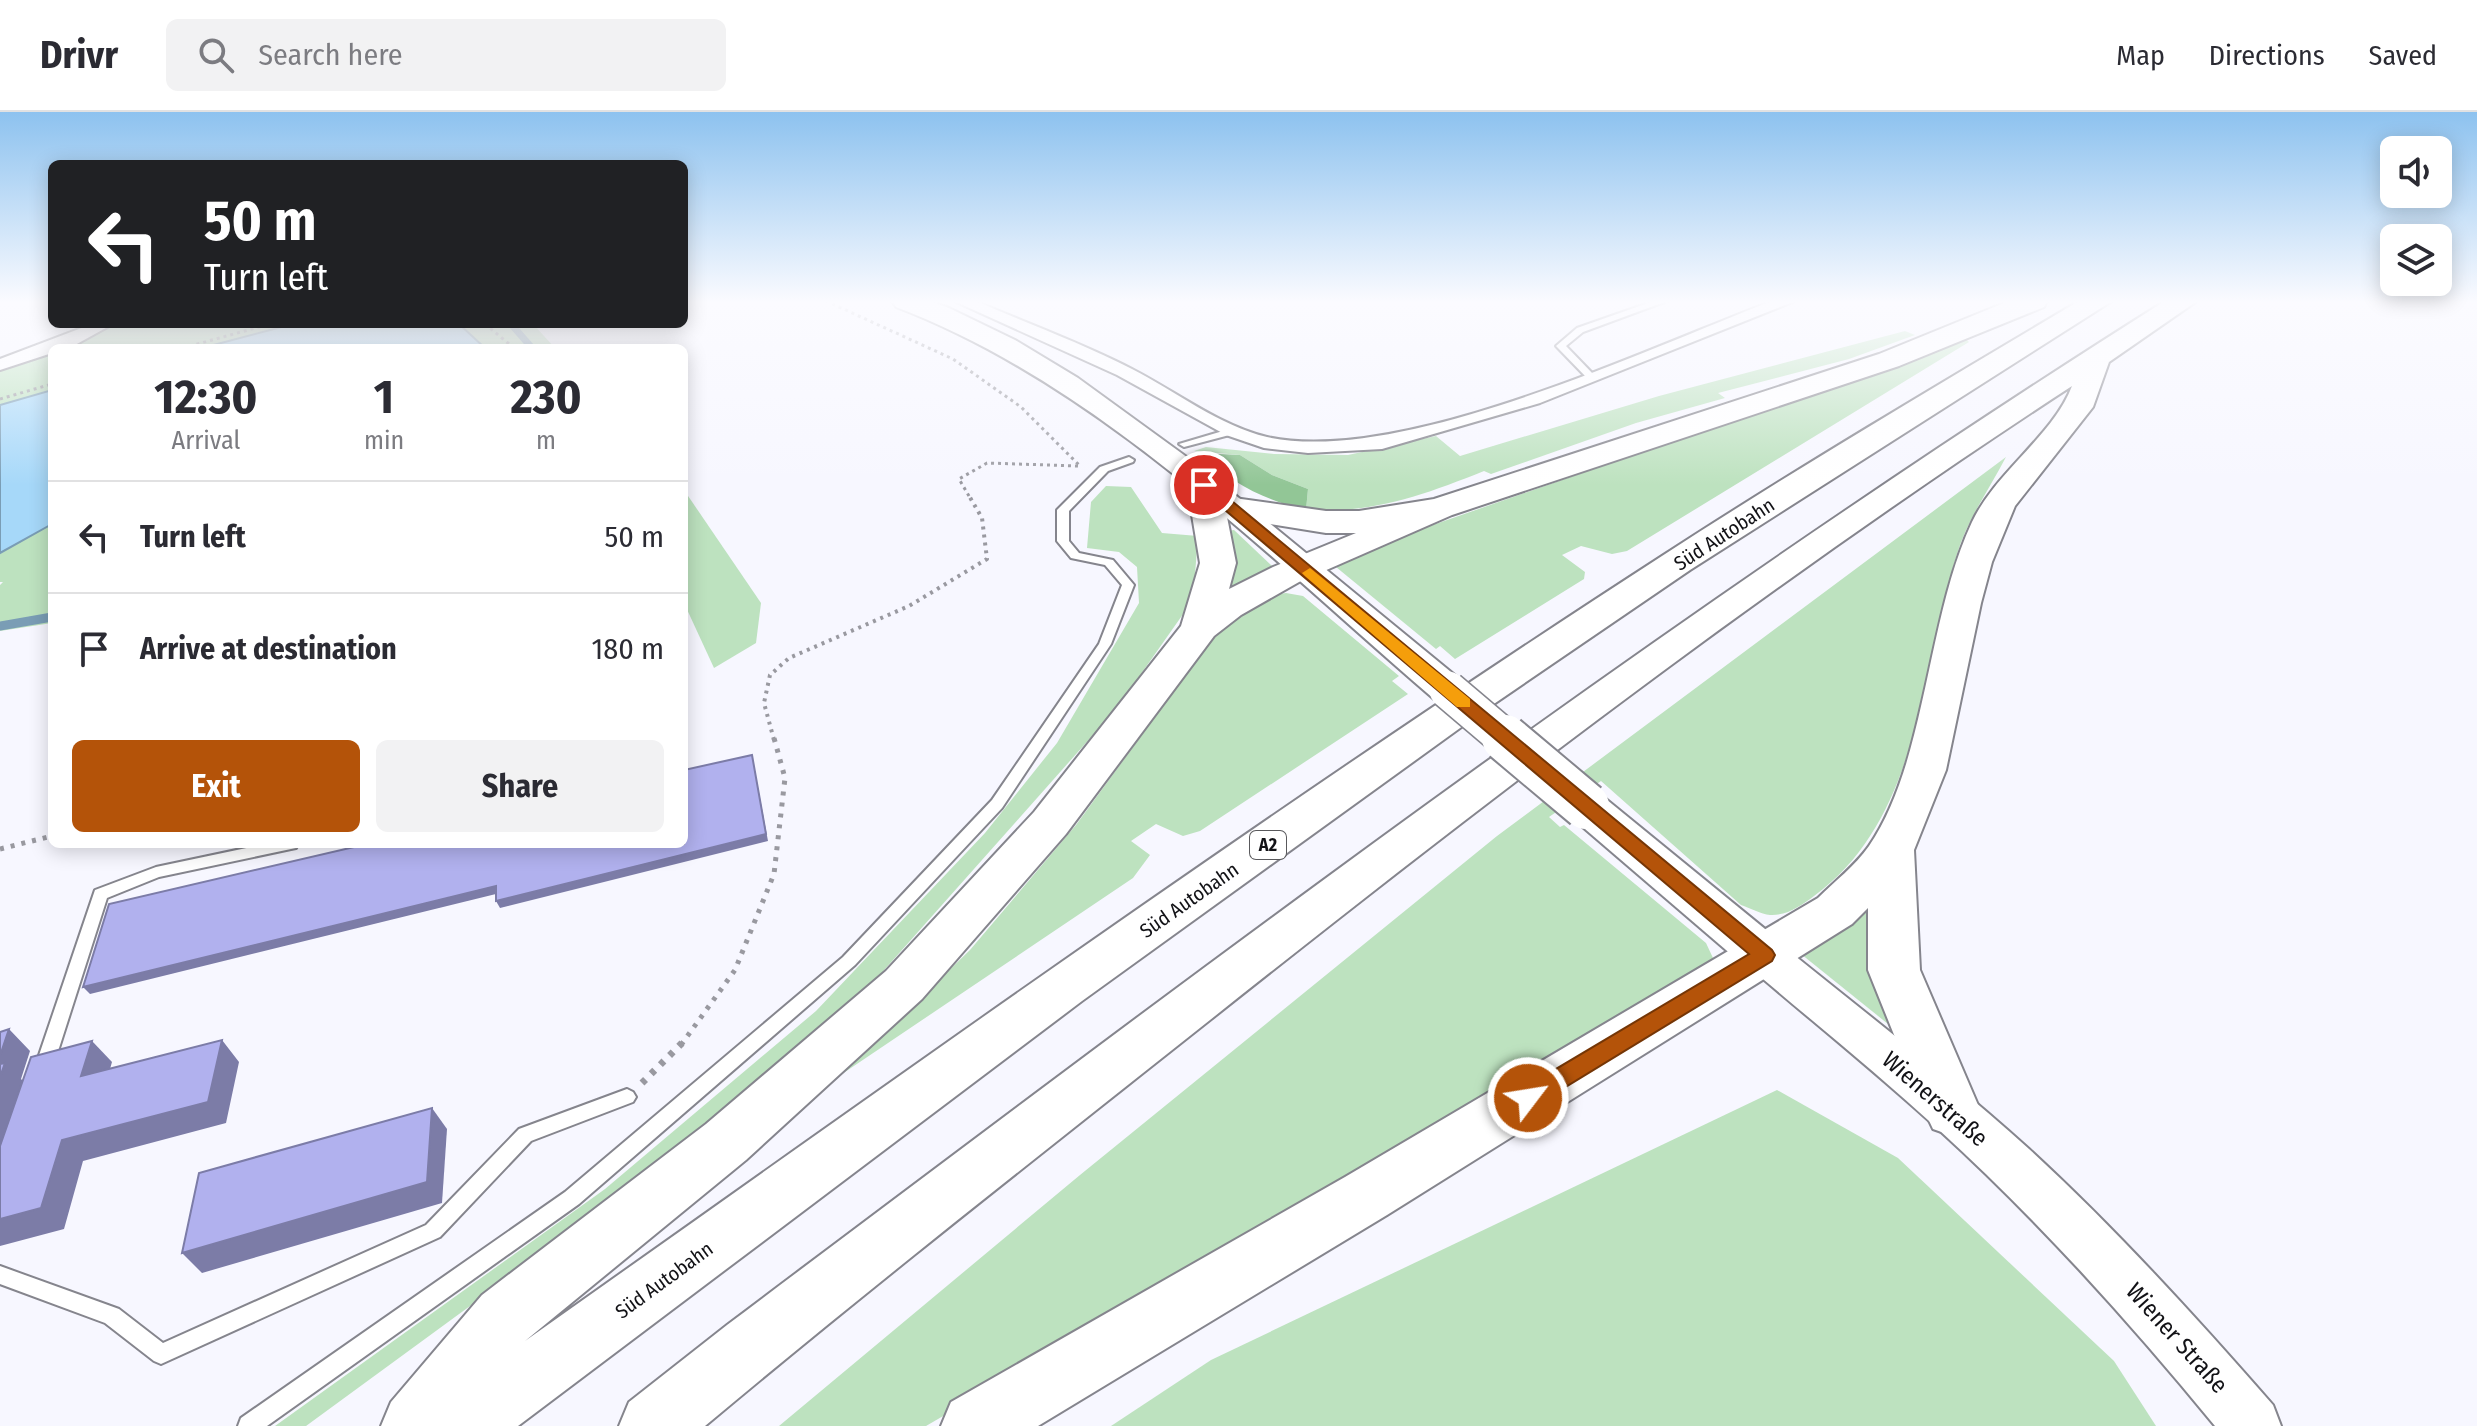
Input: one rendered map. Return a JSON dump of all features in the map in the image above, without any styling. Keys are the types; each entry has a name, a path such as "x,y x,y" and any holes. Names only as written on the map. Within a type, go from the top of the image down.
{"highway":[{"path":"1234,508 1326,522 1359,522 1440,508 1882,362"},
{"name":"Süd Autobahn","path":"462,1426 974,1052 1570,635 1859,446 1998,362"},
{"path":"653,1426 750,1347 1403,842 1698,627 1929,466 2086,362"},
{"path":"975,1426 1835,911 1891,850 1926,766 1968,573 1990,518 2017,477 2079,405 2094,362"},
{"path":"1200,628 1218,563 1204,485"},
{"path":"415,1426 504,1317 726,1142 904,985 1050,823 1200,628 1228,604 1301,565 1406,526 1440,508"},
{"path":"1891,850 1894,970 1908,1010 1953,1112"}],"main road":[{"path":"1035,362 1057,375 1234,508 1764,955"}],"street":[{"path":"1103,362 1233,431 1264,442 1308,447 1382,443 1534,399 1629,362"},
{"name":"Wienerstraße","path":"1764,955 1953,1112 2098,1253"},
{"name":"Wiener Straße","path":"2098,1253 2162,1319 2252,1426"}],"lane":[{"path":"1577,362 1591,377"},
{"path":"1184,444 1233,431"},
{"path":"249,1426 572,1198 849,961 997,804 1105,644 1128,585 1109,562 1075,556 1063,541 1063,510 1104,469 1129,460"},
{"path":"38,1083 100,894 156,872 272,848"},
{"path":"0,1275 112,1316 161,1354 433,1231 525,1135 627,1097"}],"path":[{"path":"958,362 1021,407 1079,466"},
{"path":"0,399 48,385"},
{"path":"627,1097 679,1047 735,970 774,874 785,778 764,703 770,675 789,658 909,606 987,559 982,518 959,479 987,463 1104,469"},
{"path":"0,849 48,837"}],"green space":[{"path":"0,362 48,362 48,624 0,631 0,585 3,582 0,582"},
{"path":"1786,362 1836,362 1718,393 1725,398 1636,423 1491,474 1484,471 1419,495 1376,506 1306,510 1308,489 1272,475 1240,455 1194,451 1206,447 1274,454 1348,455 1436,436 1460,456 1659,396"},
{"path":"1899,362 1936,362 1627,551 1612,554 1581,546 1562,555 1585,572 1584,579 1455,659 1440,646 1436,649 1336,567 1341,557"},
{"path":"1201,453 1240,455 1272,475 1308,489 1306,510 1249,489"},
{"path":"2006,457 1973,516 1957,554 1912,739 1897,784 1876,826 1849,864 1814,896 1794,909 1776,915 1741,905 1601,781 1549,817 1560,827 1564,825 1706,943 1713,958 1708,971 926,1426 779,1426 1080,1175 1497,836"},
{"path":"1106,486 1131,487 1162,533 1198,536 1193,600 1117,708 853,1005 649,1175 306,1426 275,1426 605,1189 816,1011 985,833 1057,743 1139,603 1137,567 1119,552 1087,548 1091,502"},
{"path":"688,496 761,603 756,643 714,668 688,612"},
{"path":"1234,530 1272,566 1219,599 1227,531"},
{"path":"1286,593 1303,596 1399,676 1392,681 1408,694 1200,831 1183,836 1156,824 1131,841 1150,855 1133,878 842,1074 970,950 1076,825 1220,628 1267,596"},
{"path":"1870,902 1898,1032 1801,954"},
{"path":"1777,1090 1898,1158 2114,1361 2156,1426 1111,1426 1211,1360"}],"water":[{"path":"48,391 48,526 0,553 0,405"}],"building":[{"path":"752,755 766,834 496,901 496,886 83,987 109,904 350,848 688,848 688,769"},
{"path":"9,1029 0,1056 0,1032"},
{"path":"222,1040 208,1102 62,1140 41,1208 0,1219 0,1146 31,1057 92,1041 81,1076"},
{"path":"432,1108 427,1182 182,1253 199,1173"}],"waterway":[{"path":"0,626 48,618"}],"slow traffic":[{"path":"1310,573 1463,703"}],"route":[{"path":"1204,485 1764,955 1528,1098"}]}
